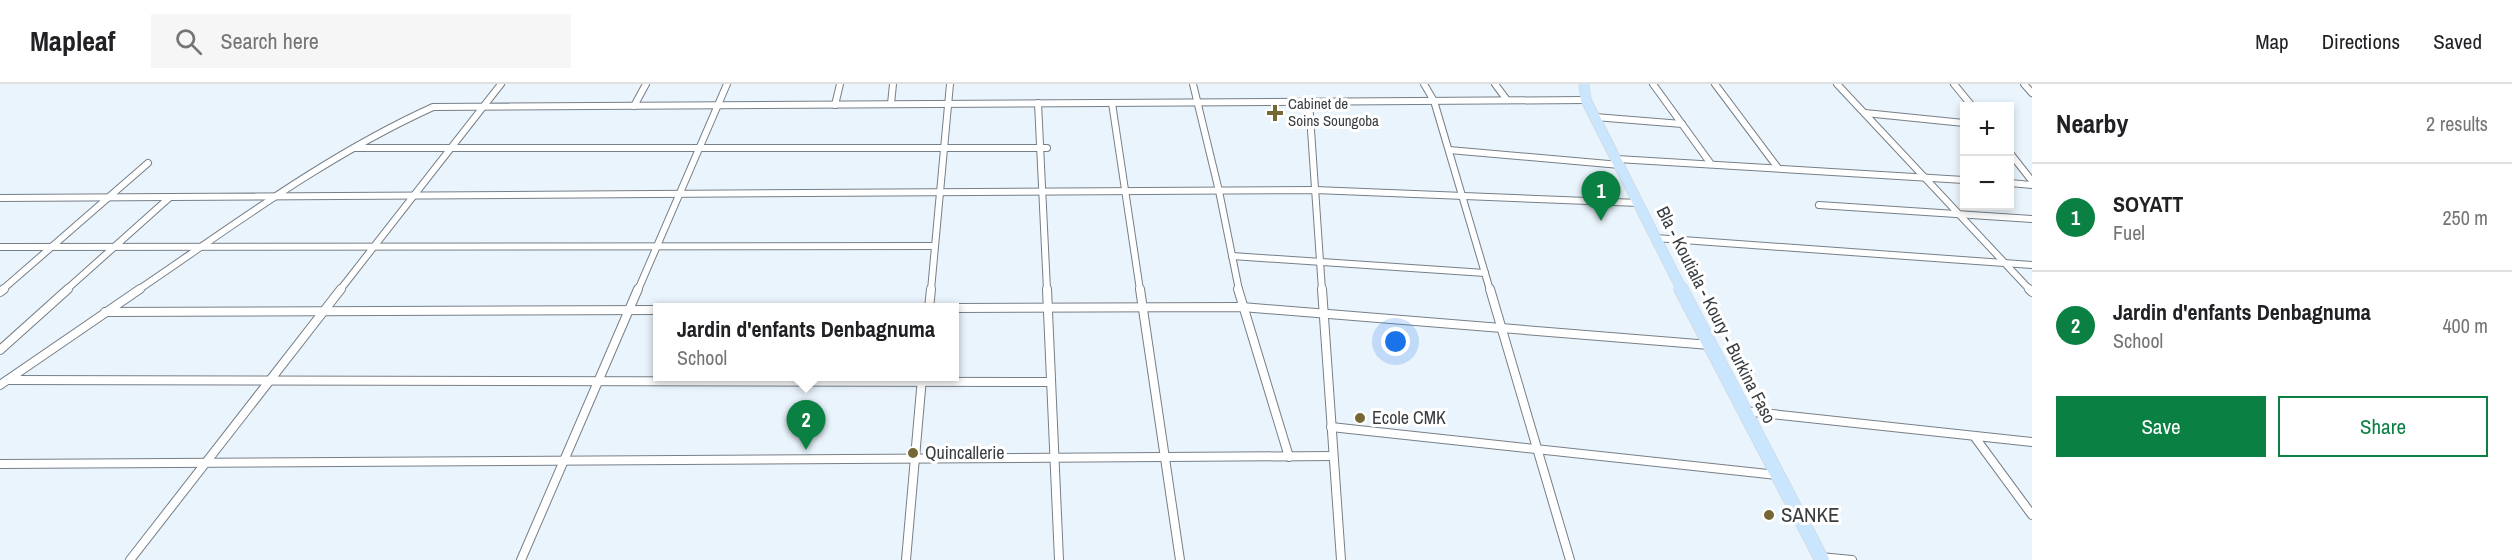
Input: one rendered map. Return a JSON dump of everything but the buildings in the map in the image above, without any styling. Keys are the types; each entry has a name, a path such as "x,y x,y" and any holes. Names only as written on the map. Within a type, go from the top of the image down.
{"main road":[{"name":"Bla - Koutiala - Koury - Burkina Faso","path":"1584,84 1586,100 1639,203 1654,238 1821,558"}],"street":[{"path":"130,560 274,379 324,311 501,84"},
{"path":"634,106 646,84"},
{"path":"521,560 597,379 658,247 727,84"},
{"path":"835,105 840,84"},
{"path":"891,104 894,84"},
{"path":"929,303 950,84"},
{"path":"1192,84 1219,191 1242,307 1289,457"},
{"path":"1424,84 1434,100 1570,560"},
{"path":"1495,84 1508,100"},
{"path":"1653,84 1711,164"},
{"path":"1715,84 1778,168"},
{"path":"1837,84 2032,292"},
{"path":"1954,84 1969,102"},
{"path":"2024,84 2032,93"},
{"path":"0,385 4,380 272,198 387,128 433,107 1586,100"},
{"path":"1309,101 1341,560"},
{"path":"1038,103 1044,148 1042,192 1059,560"},
{"path":"1112,103 1180,560"},
{"path":"1865,113 1960,122"},
{"path":"1595,117 1682,124"},
{"path":"352,148 1044,148"},
{"path":"1449,150 1618,162 1711,164 1960,180"},
{"path":"2012,156 2032,183"},
{"path":"0,291 4,285 148,164"},
{"path":"2014,183 2032,183"},
{"path":"0,198 1315,190 1639,203"},
{"path":"0,350 169,198"},
{"path":"1819,205 2032,219"},
{"path":"1654,238 2032,265"},
{"path":"0,247 934,246"},
{"path":"1232,256 1485,273"},
{"path":"959,308 1242,307 1711,345"},
{"path":"105,312 653,310"},
{"path":"4,380 653,379"},
{"path":"959,380 1051,382"},
{"path":"906,560 922,381"},
{"path":"1744,411 2032,442"},
{"path":"1331,427 1777,475"},
{"path":"1974,436 2032,515"},
{"path":"0,464 1333,456"},
{"path":"1821,558 1851,560"}],"place":[{"name":"Cabinet de Soins Soungoba","path":"1275,113"},
{"name":"SOYATT","path":"1601,221"},
{"name":"Ecole CMK","path":"1360,418"},
{"name":"Jardin d'enfants Denbagnuma","path":"806,450"},
{"name":"Quincallerie","path":"913,453"},
{"name":"SANKE","path":"1769,515"}]}
